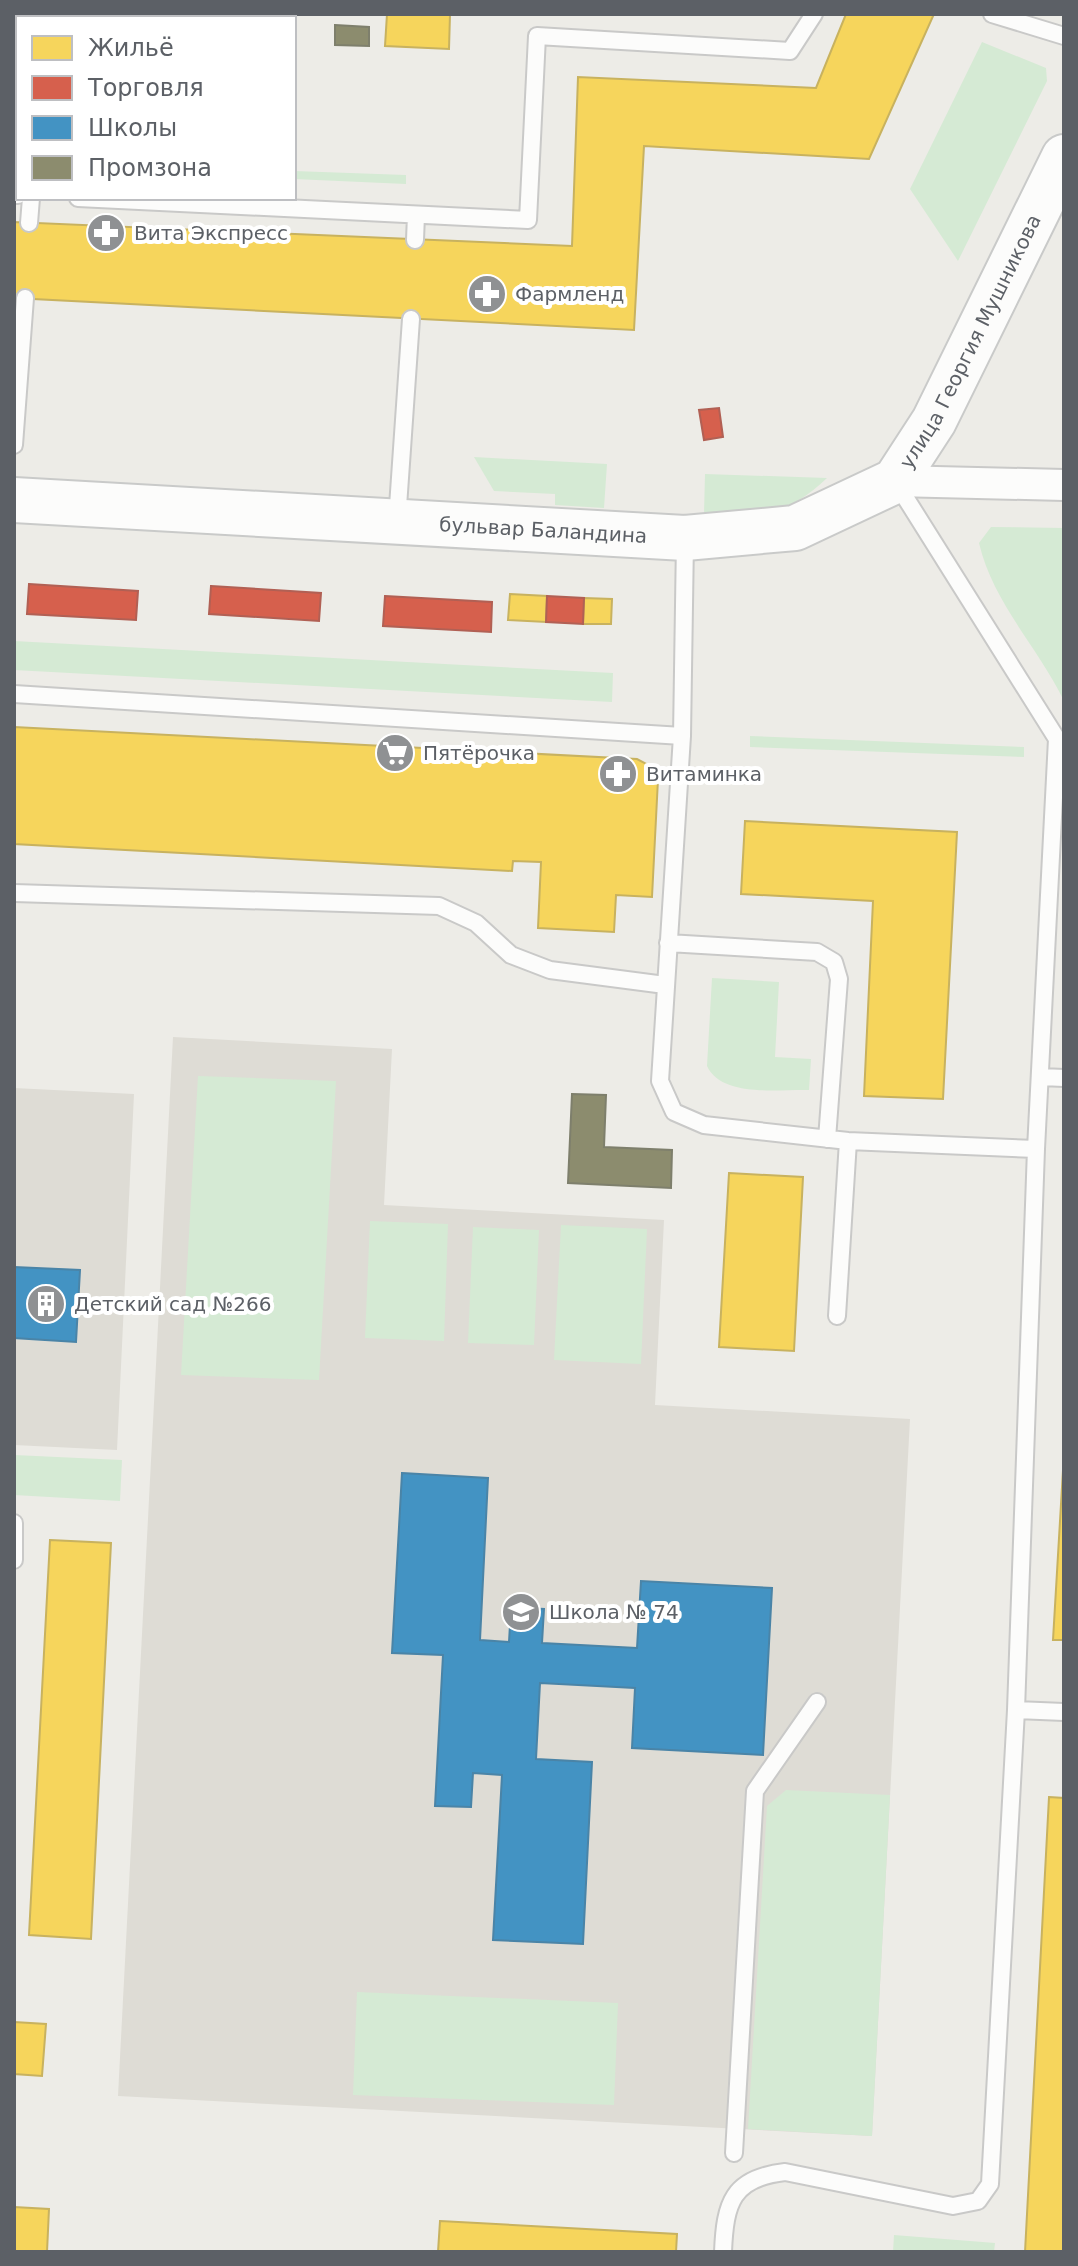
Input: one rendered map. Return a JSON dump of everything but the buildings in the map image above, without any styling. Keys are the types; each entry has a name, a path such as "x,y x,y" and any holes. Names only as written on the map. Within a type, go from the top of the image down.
{"street":[{"name":"улица Георгия Мушникова","path":"895,481 934,421 1064,157"},
{"name":"бульвар Баландина","path":"14,500 685,538 795,528 895,481 1064,485"}],"lane":[{"path":"118,200 528,220 537,36 790,51 814,14"},
{"path":"992,14 1064,36"},
{"path":"29,223 31,200"},
{"path":"415,240 416,215"},
{"path":"14,445 25,298"},
{"path":"397,522 411,319"},
{"path":"723,2252 725,2219 735,2192 760,2175 785,2172 953,2206 978,2201 990,2184 1016,1710 1036,1149 1057,739 895,481"},
{"path":"685,538 682,736 660,1081 674,1112 704,1125 827,1139 1036,1149"},
{"path":"14,694 682,736"},
{"path":"14,893 439,906 476,923 511,955 550,970 665,985"},
{"path":"668,943 817,952 834,962 839,979 827,1139"},
{"path":"1041,1077 1064,1078"},
{"path":"837,1316 848,1141"},
{"path":"14,1523 14,1560"},
{"path":"734,2153 755,1791 817,1702"},
{"path":"1016,1710 1064,1712"}],"shaded area":[{"name":"Школа № 74","path":"173,1037 392,1049 384,1205 664,1220 655,1405 910,1419 872,2136 118,2096"},
{"path":"14,1088 134,1094 117,1450 14,1445"}],"green space":[{"path":"136,14 251,14 251,16"},
{"path":"982,42 1046,68 1047,81 958,261 910,189"},
{"path":"296,171 406,175 406,184 296,179"},
{"path":"474,457 607,464 604,508 555,505 555,494 494,491"},
{"path":"705,474 827,478 798,501 770,512 723,515 704,514"},
{"path":"991,527 1064,528 1064,701 1005,605 986,565 979,543"},
{"path":"14,641 613,673 612,702 14,670"},
{"path":"750,736 1024,747 1024,757 750,747"},
{"path":"712,978 779,982 775,1057 811,1059 809,1090 752,1090 725,1083 714,1076 707,1066"},
{"path":"198,1076 336,1081 319,1380 181,1375"},
{"path":"370,1221 448,1224 444,1341 365,1338"},
{"path":"561,1225 647,1229 641,1364 554,1360"},
{"path":"473,1227 539,1230 534,1345 468,1343"},
{"path":"14,1455 122,1460 120,1501 14,1495"},
{"path":"786,1790 890,1795 872,2136 748,2129 767,1806"},
{"path":"357,1992 618,2003 614,2105 353,2095"},
{"path":"894,2235 995,2243 994,2252 893,2252"}],"place":[{"name":"Вита Экспресс","path":"106,233"},
{"name":"Фармленд","path":"487,294"},
{"name":"Пятёрочка","path":"395,753"},
{"name":"Витаминка","path":"618,774"},
{"name":"Детский сад №266","path":"46,1304"},
{"name":"Школа № 74","path":"521,1612"}]}
